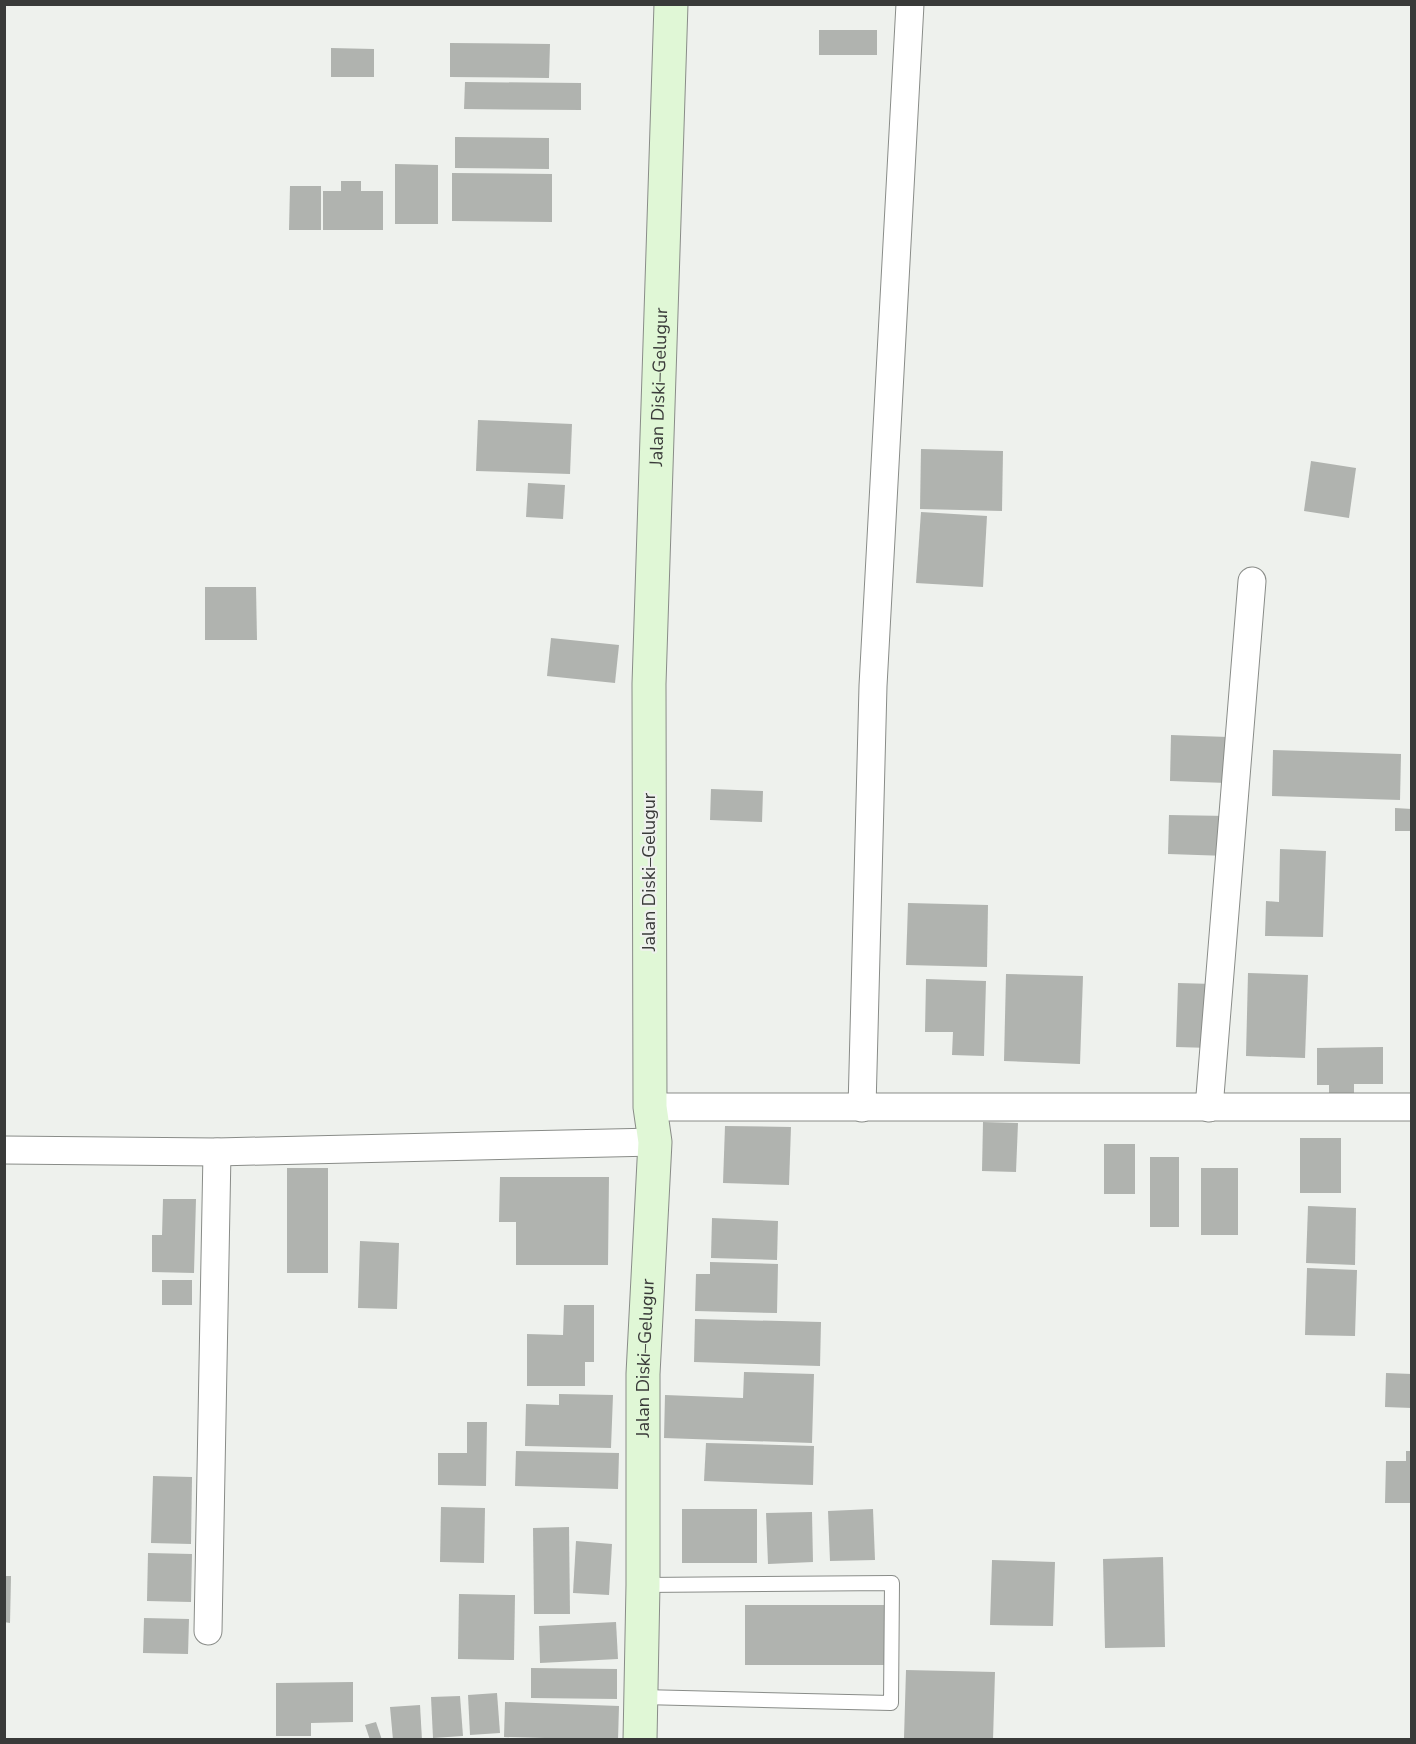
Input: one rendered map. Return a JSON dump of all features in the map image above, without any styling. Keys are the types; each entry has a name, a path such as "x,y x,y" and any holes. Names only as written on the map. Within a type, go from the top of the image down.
{"main road":[{"name":"Jalan Diski–Gelugur","path":"640,1740 643,1374 655,1142 650,1107 649,684 671,4"}],"street":[{"path":"862,1108 873,686 910,4"},
{"path":"1209,1108 1252,581"},
{"path":"650,1107 1412,1107"},
{"path":"4,1150 217,1152 655,1142"},
{"path":"208,1631 217,1152"}],"lane":[{"path":"642,1697 891,1703 892,1583 643,1585"}],"building":[{"path":"819,30 877,30 877,55 819,55"},
{"path":"450,43 550,44 549,78 450,77"},
{"path":"331,48 374,49 374,77 331,77"},
{"path":"465,82 581,83 581,110 464,109"},
{"path":"455,137 549,138 549,169 455,168"},
{"path":"395,164 438,165 438,224 395,224"},
{"path":"452,173 552,174 552,222 452,221"},
{"path":"341,181 361,181 361,191 383,191 383,230 323,230 323,191 341,191"},
{"path":"290,186 321,186 321,230 289,230"},
{"path":"478,420 572,424 570,474 476,471"},
{"path":"921,449 1003,451 1002,511 920,509"},
{"path":"1311,461 1356,468 1349,518 1304,511"},
{"path":"528,483 565,485 563,519 526,517"},
{"path":"921,512 987,516 983,587 916,583"},
{"path":"205,587 256,587 257,640 205,640"},
{"path":"551,638 619,645 615,683 547,676"},
{"path":"1171,735 1228,737 1227,783 1170,781"},
{"path":"1273,750 1401,754 1400,800 1272,796"},
{"path":"711,789 763,791 762,822 710,820"},
{"path":"1395,808 1412,809 1412,831 1395,831"},
{"path":"1169,815 1228,816 1227,856 1168,854"},
{"path":"1280,849 1326,851 1323,937 1265,936 1266,901 1279,902"},
{"path":"908,903 988,905 987,967 906,965"},
{"path":"1248,973 1308,975 1305,1058 1246,1056"},
{"path":"1006,974 1083,976 1080,1064 1004,1061"},
{"path":"926,979 986,981 984,1056 952,1055 953,1032 925,1032"},
{"path":"1178,983 1213,984 1211,1048 1176,1047"},
{"path":"1383,1047 1383,1084 1354,1084 1354,1095 1329,1095 1329,1085 1317,1085 1317,1048"},
{"path":"983,1122 1018,1123 1016,1172 982,1171"},
{"path":"725,1126 791,1127 789,1185 723,1183"},
{"path":"1300,1138 1341,1138 1341,1193 1300,1193"},
{"path":"1104,1144 1135,1144 1135,1194 1104,1194"},
{"path":"1150,1157 1179,1157 1179,1227 1150,1227"},
{"path":"287,1168 328,1168 328,1273 287,1273"},
{"path":"1201,1168 1238,1168 1238,1235 1201,1235"},
{"path":"500,1177 609,1177 608,1265 516,1265 516,1222 499,1222"},
{"path":"163,1199 196,1199 194,1273 152,1272 152,1235 162,1235"},
{"path":"1308,1206 1356,1208 1355,1265 1306,1263"},
{"path":"712,1218 778,1221 777,1260 711,1258"},
{"path":"360,1241 399,1243 397,1309 358,1308"},
{"path":"710,1262 778,1264 777,1313 695,1311 696,1274 710,1274"},
{"path":"1307,1268 1357,1270 1355,1336 1305,1335"},
{"path":"162,1280 192,1280 192,1305 162,1305"},
{"path":"564,1305 594,1305 594,1362 585,1362 585,1386 527,1386 527,1334 563,1335"},
{"path":"695,1319 821,1322 820,1366 694,1362"},
{"path":"744,1372 814,1374 812,1443 664,1438 665,1395 743,1398"},
{"path":"1386,1373 1412,1374 1412,1408 1385,1407"},
{"path":"559,1394 613,1395 611,1448 525,1446 526,1404 559,1405"},
{"path":"467,1422 487,1422 486,1486 438,1485 438,1453 467,1453"},
{"path":"706,1443 814,1446 813,1485 704,1481"},
{"path":"516,1451 619,1453 618,1489 515,1486"},
{"path":"1406,1451 1412,1451 1412,1503 1385,1503 1386,1461 1406,1461"},
{"path":"153,1476 192,1477 191,1544 151,1543"},
{"path":"441,1507 485,1508 484,1563 440,1562"},
{"path":"682,1509 757,1509 757,1563 682,1563"},
{"path":"873,1509 875,1560 830,1561 828,1511"},
{"path":"812,1512 813,1562 768,1564 766,1513"},
{"path":"569,1527 570,1614 534,1614 533,1528"},
{"path":"576,1541 612,1544 609,1595 573,1593"},
{"path":"148,1553 192,1554 191,1602 147,1601"},
{"path":"1163,1557 1165,1647 1105,1648 1103,1559"},
{"path":"992,1560 1055,1562 1053,1626 990,1625"},
{"path":"4,1576 11,1576 10,1623 4,1622"},
{"path":"459,1594 515,1595 514,1660 458,1659"},
{"path":"745,1605 885,1605 885,1665 745,1665"},
{"path":"144,1618 189,1619 188,1654 143,1653"},
{"path":"616,1622 618,1659 540,1663 539,1626"},
{"path":"531,1668 617,1669 617,1699 531,1698"},
{"path":"906,1670 995,1672 993,1740 904,1738"},
{"path":"353,1682 353,1722 311,1723 311,1736 276,1736 276,1683"},
{"path":"497,1693 500,1733 470,1735 468,1695"},
{"path":"460,1696 463,1736 433,1738 431,1697"},
{"path":"505,1702 619,1706 618,1740 504,1737"},
{"path":"420,1705 422,1740 393,1740 390,1707"},
{"path":"376,1722 382,1740 370,1740 365,1725"}]}
